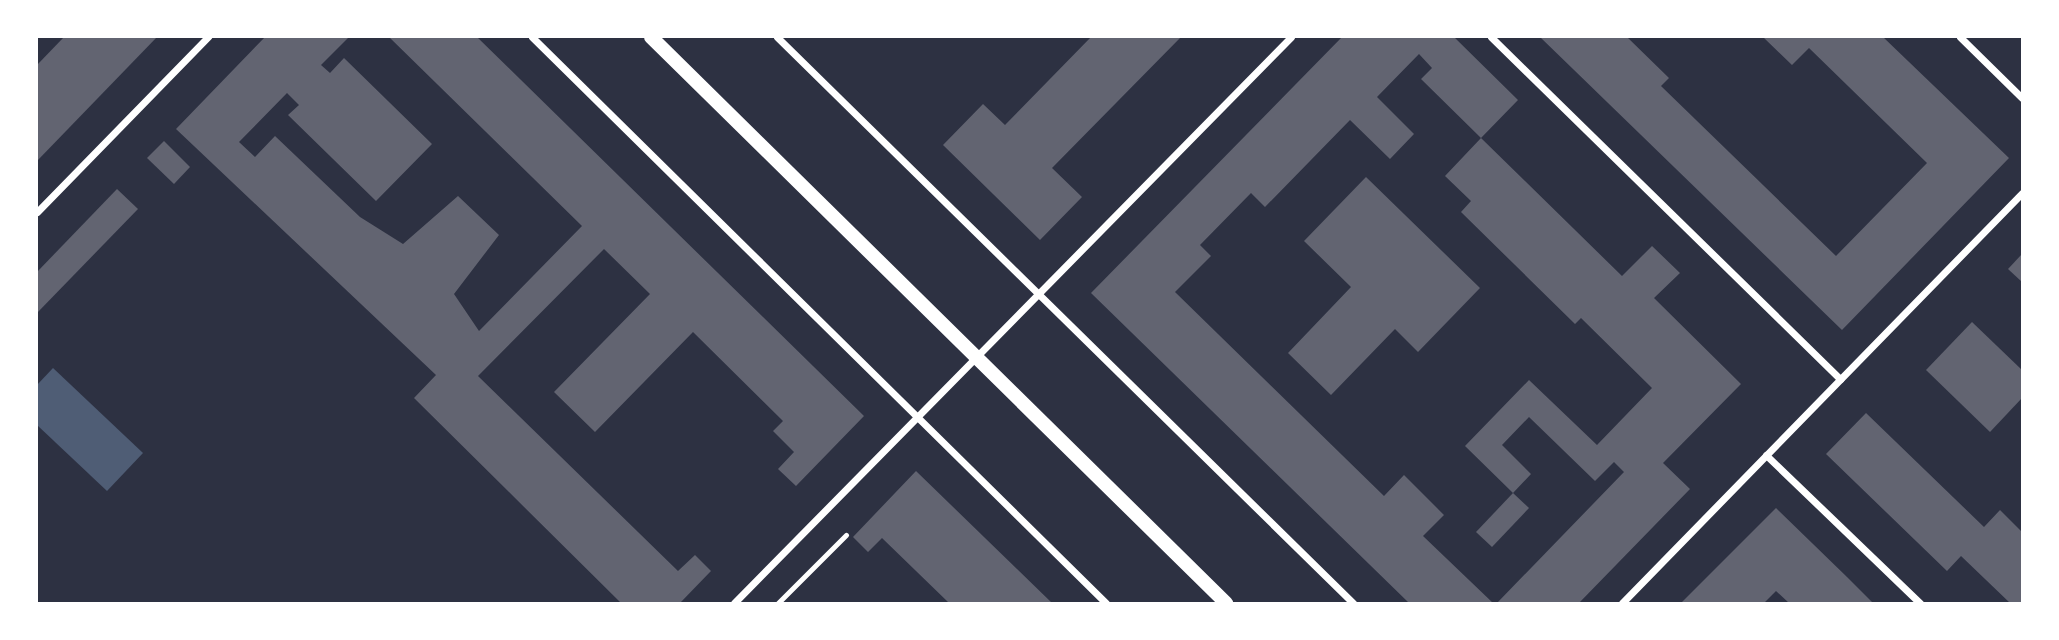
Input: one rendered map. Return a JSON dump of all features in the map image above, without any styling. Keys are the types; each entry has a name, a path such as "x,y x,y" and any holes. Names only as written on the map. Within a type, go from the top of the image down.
{"main road":[{"path":"651,37 975,359 1226,603"}],"street":[{"path":"37,212 208,37"},
{"path":"531,37 1106,603"},
{"path":"777,37 1353,603"},
{"path":"734,603 1291,37"},
{"path":"1490,37 1840,379"},
{"path":"1960,37 2022,98"},
{"path":"1622,603 2022,193"},
{"path":"1766,455 1920,603"}],"path":[{"path":"778,603 846,535"}],"water":[{"path":"53,368 143,453 107,491 37,425 37,385"}],"building":[{"path":"64,37 157,37 37,161 37,65"},
{"path":"265,37 349,37 321,65 330,73 344,58 432,144 376,201 288,115 299,105 287,93 239,142 255,157 275,136 360,217 403,244 458,196 499,235 454,294 479,331 582,226 389,37 477,37 864,416 796,486 778,469 794,452 773,431 783,421 693,332 595,432 554,392 650,294 604,249 478,376 678,571 695,555 711,571 680,603 621,603 414,398 436,375 176,129"},
{"path":"1091,37 1181,37 1052,168 1082,197 1040,240 943,145 983,104 1005,125"},
{"path":"1342,37 1454,37 1518,100 1481,138 1421,79 1432,68 1419,54 1377,97 1414,134 1390,159 1350,120 1265,207 1251,193 1200,245 1211,256 1175,292 1384,496 1404,475 1444,515 1423,536 1493,603 1409,603 1091,293"},
{"path":"1540,37 1627,37 1669,78 1661,86 1836,256 1927,163 1809,48 1792,65 1763,37 1883,37 2009,158 1842,330"},
{"path":"1481,138 1622,276 1652,246 1680,273 1654,298 1741,384 1663,463 1690,489 1579,603 1497,603 1624,472 1614,462 1595,481 1529,417 1502,445 1531,474 1513,493 1465,446 1529,380 1597,445 1652,388 1581,318 1575,324 1461,212 1471,201 1445,176"},
{"path":"164,141 190,167 174,184 147,158"},
{"path":"1366,177 1480,288 1418,352 1395,329 1331,395 1288,353 1351,287 1304,241"},
{"path":"117,189 138,209 37,313 37,272"},
{"path":"2022,254 2022,282 2008,269"},
{"path":"1972,322 2022,370 2022,398 1990,432 1926,370"},
{"path":"1866,413 1984,527 2000,510 2022,532 2022,603 2010,603 1961,556 1947,571 1826,454"},
{"path":"916,471 1052,603 949,603 882,538 868,552 853,537"},
{"path":"1513,493 1529,508 1492,547 1476,532"},
{"path":"1776,508 1873,603 1789,603 1776,591 1764,603 1681,603"}]}
